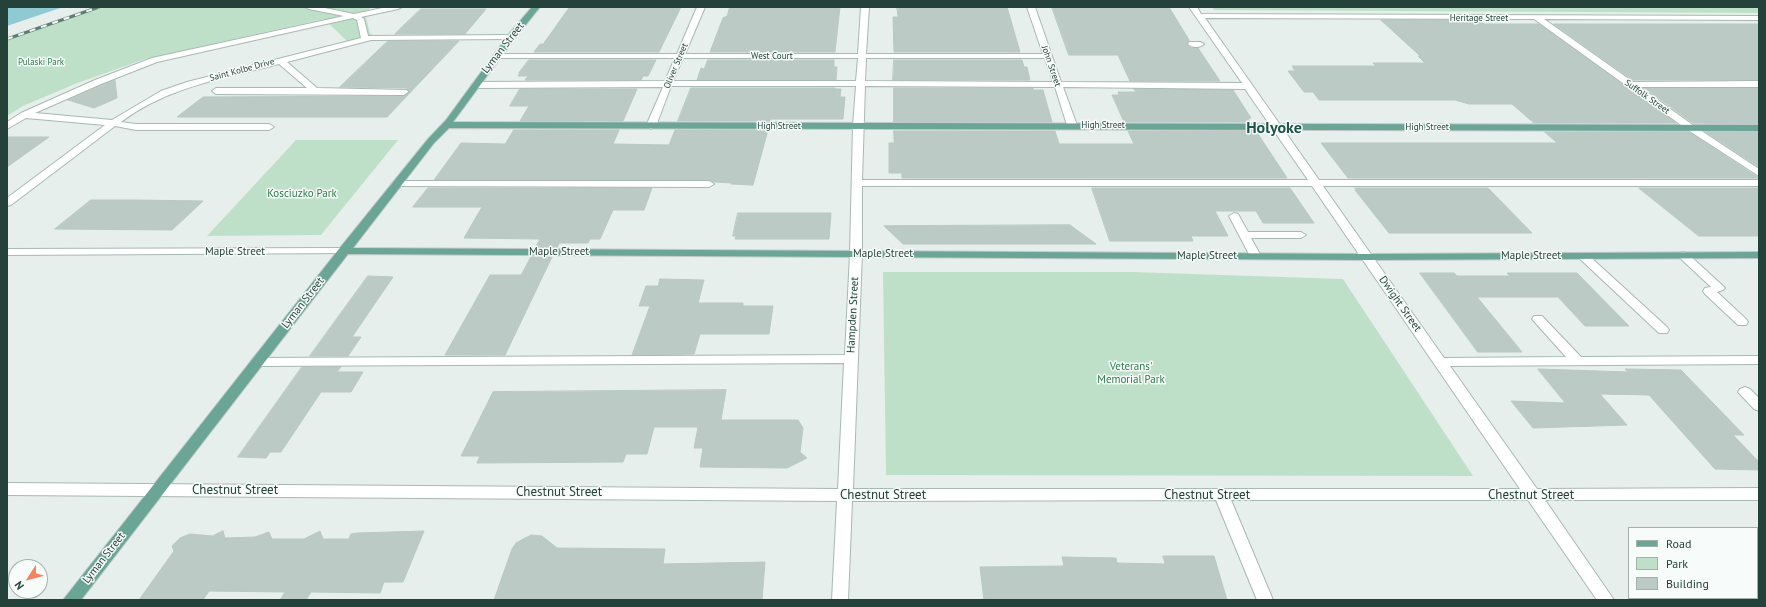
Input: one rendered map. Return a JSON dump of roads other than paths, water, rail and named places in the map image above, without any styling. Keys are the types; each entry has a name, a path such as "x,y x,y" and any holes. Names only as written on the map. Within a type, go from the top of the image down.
{"main road":[{"name":"Lyman Street","path":"71,600 396,184 430,141 446,125 511,37 536,7"},
{"name":"High Street","path":"446,125 1072,125 1759,128"},
{"name":"Maple Street","path":"344,251 1367,257 1759,255"}],"street":[{"path":"309,7 354,16 360,19 365,40"},
{"path":"7,126 24,115 98,82 155,60 398,7"},
{"name":"Oliver Street","path":"651,126 701,7"},
{"name":"Hampden Street","path":"840,600 856,254 858,126 864,56 865,7"},
{"name":"John Street","path":"1031,7 1072,125"},
{"name":"Dwight Street","path":"1194,7 1606,600"},
{"name":"Heritage Street","path":"1200,16 1759,18"},
{"name":"Suffolk Street","path":"1537,18 1691,128 1759,173"},
{"name":"Saint Kolbe Drive","path":"7,203 123,116 164,93 196,82 280,60 365,40 386,37 511,37"},
{"name":"West Court","path":"497,56 1047,56"},
{"path":"280,60 316,91"},
{"path":"475,85 862,83 1249,86"},
{"path":"1630,85 1759,84"},
{"path":"216,91 404,92"},
{"path":"24,115 114,123 136,127 269,127"},
{"path":"857,183 1759,183"},
{"path":"396,184 709,184"},
{"path":"1234,216 1255,256"},
{"path":"1245,235 1301,235"},
{"name":"Maple Street","path":"7,252 344,251"},
{"path":"1683,255 1719,288 1709,291 1742,322"},
{"path":"1583,256 1663,330"},
{"path":"1538,319 1577,361"},
{"path":"257,362 851,359"},
{"path":"1440,362 1759,360"},
{"path":"1745,392 1759,406"},
{"name":"Chestnut Street","path":"7,489 845,495 1759,494"},
{"path":"1221,495 1265,600"}],"water":[{"path":"7,7 63,7 7,26"}],"railway":[{"path":"7,39 99,7"}],"district":[{"name":"Holyoke","path":"1274,128"}],"park label":[{"name":"Pulaski Park","path":"41,62"},
{"name":"Kosciuzko Park","path":"302,194"},
{"name":"Veterans' Memorial Park","path":"1131,373"}]}
